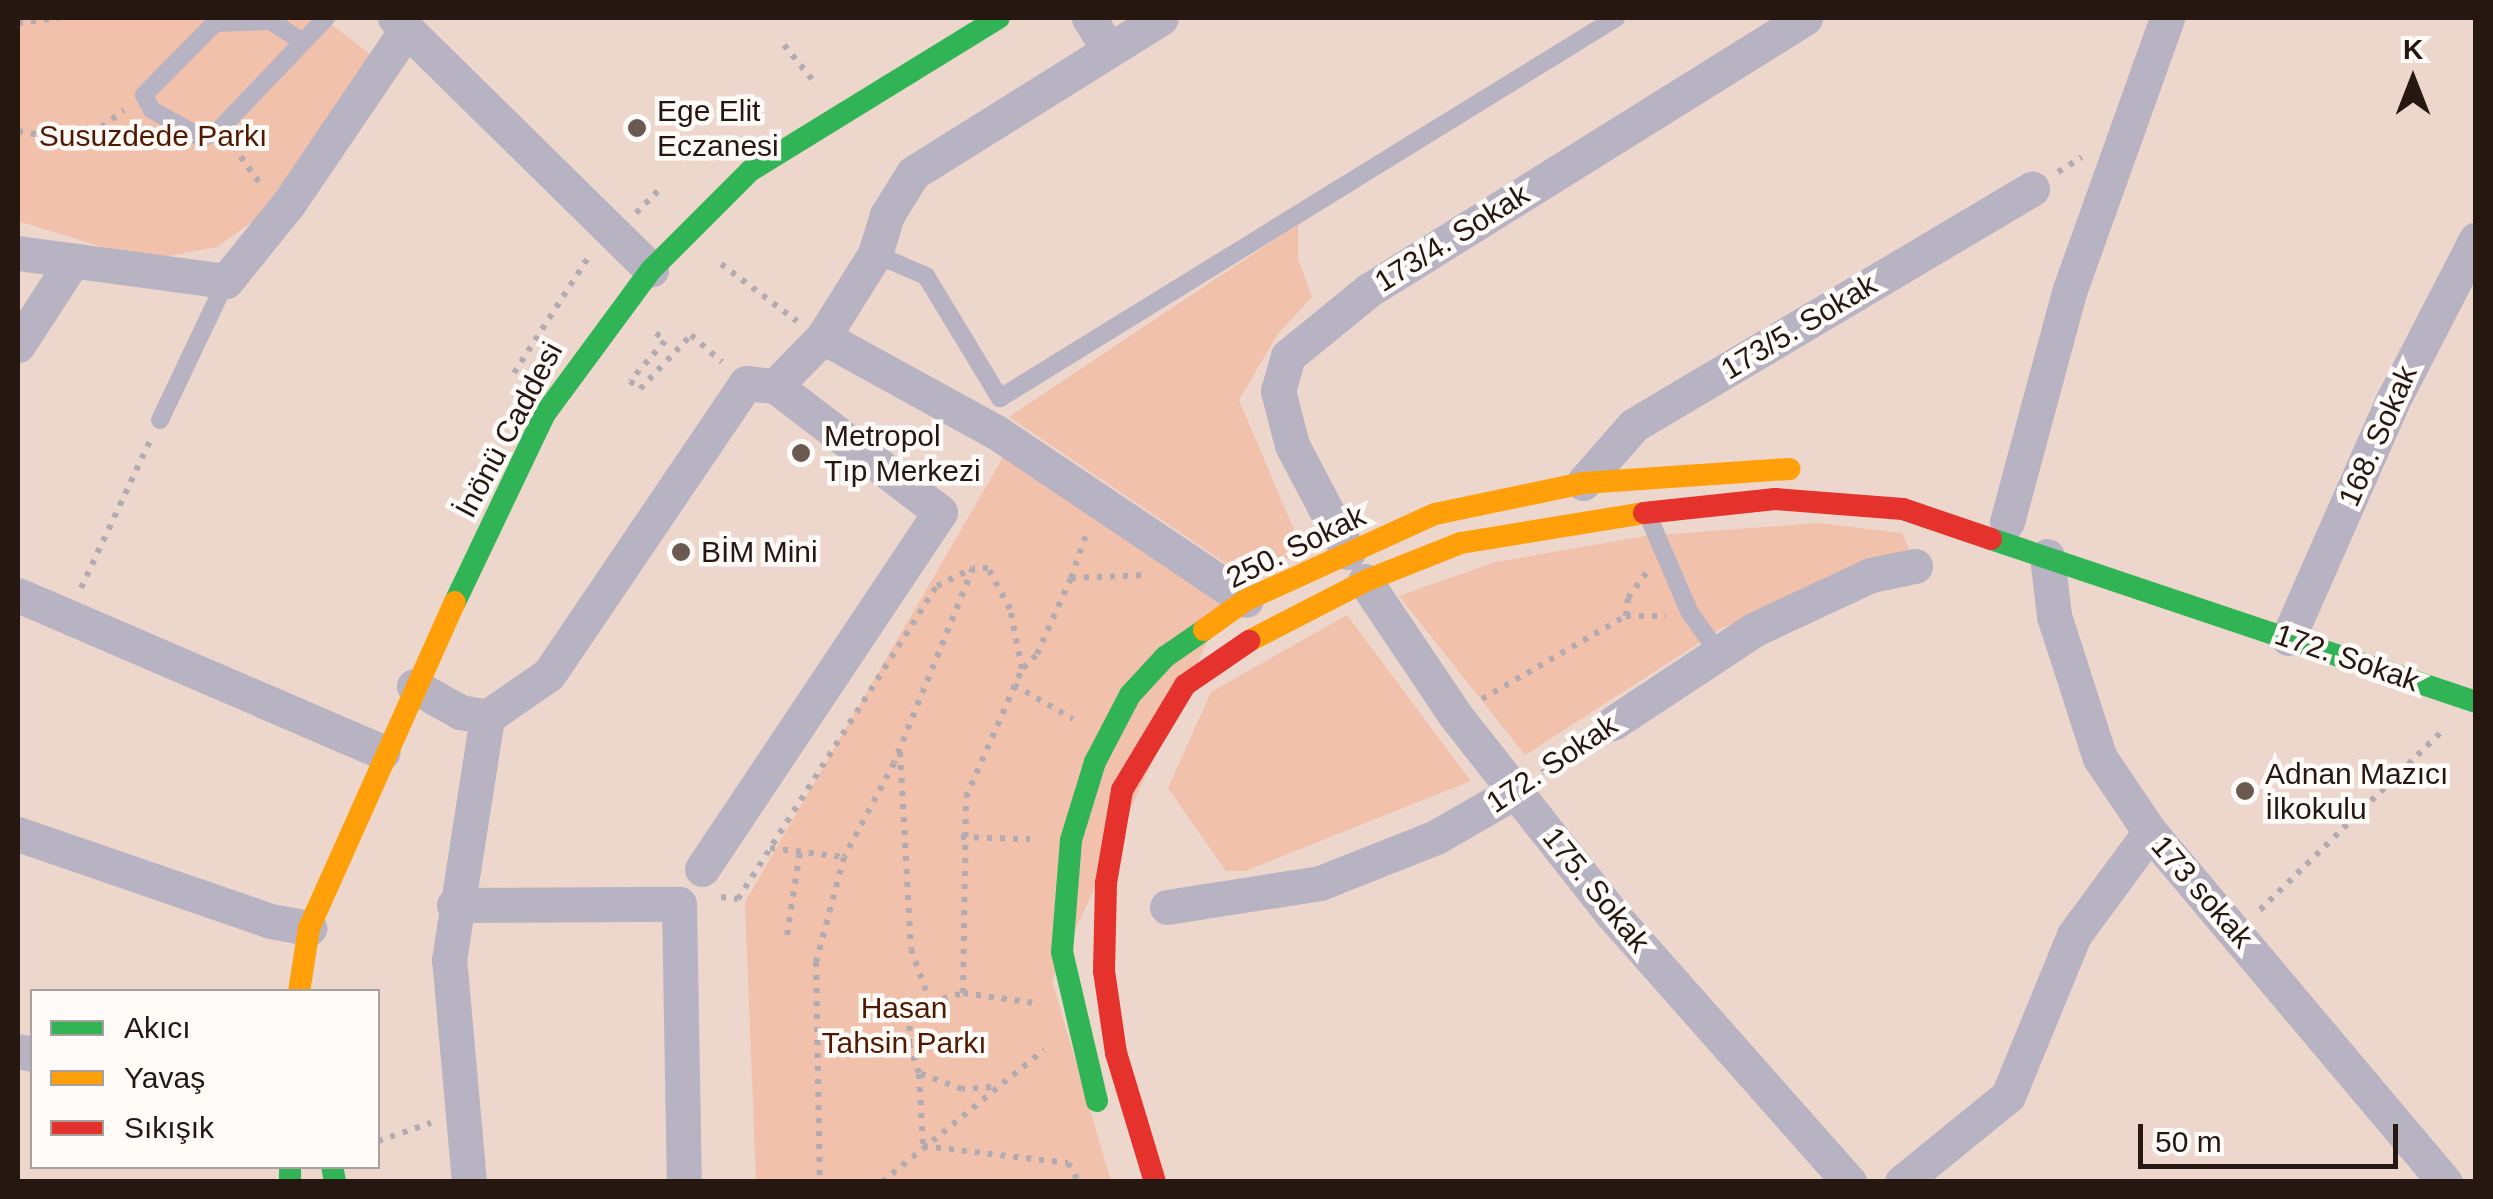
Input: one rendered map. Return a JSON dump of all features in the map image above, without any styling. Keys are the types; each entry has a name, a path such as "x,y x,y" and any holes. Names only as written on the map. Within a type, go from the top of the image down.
{"main road":[{"name":"İnönü Caddesi","path":"300,986 309,928 383,752 544,416 586,349 651,270 750,172 999,18"},
{"name":"250. Sokak","path":"1155,1182 1116,1053 1104,971 1106,883 1122,790 1185,685 1223,654 1435,514 1583,483 1711,470 1822,469"},
{"path":"1583,483 1584,520"},
{"name":"250. Sokak","path":"1106,1130 1076,1028 1062,952 1071,840 1108,739 1130,694 1165,656 1246,600 1357,566 1461,543 1584,520 1775,499 1903,509 2047,556"},
{"path":"1973,506 2007,522 2047,556"},
{"name":"172. Sokak","path":"2047,556 2474,701"}],"street":[{"path":"1089,18 1108,50"},
{"path":"775,386 809,328 875,254 887,215 912,173 1160,18"},
{"name":"173/4. Sokak","path":"1357,566 1292,446 1278,391 1288,356 1369,290 1805,18"},
{"path":"2007,522 2069,292 2167,18"},
{"path":"18,253 70,265 226,282 289,203 401,23 651,270"},
{"name":"173/5. Sokak","path":"1583,483 1634,425 2032,189"},
{"name":"168. Sokak","path":"2288,638 2392,402 2476,239"},
{"path":"18,345 70,265"},
{"path":"809,328 996,432 1246,600"},
{"path":"469,1182 449,960 454,904 487,717 548,674 746,383 775,386 940,512 694,889 684,1182"},
{"name":"173 sokak","path":"2047,556 2054,616 2100,758 2150,832 2445,1182"},
{"name":"175. Sokak","path":"1357,566 1455,715 1612,914 1850,1182"},
{"name":"172. Sokak","path":"1613,723 1719,652 1871,576 1915,566"},
{"path":"18,595 383,752"},
{"path":"414,686 460,712 487,717"},
{"name":"172. Sokak","path":"1167,907 1320,883 1436,837 1516,791"},
{"path":"1902,1182 2008,1096 2074,935 2150,832"},
{"path":"18,834 270,921 309,928"},
{"path":"454,904 694,889"}],"lane":[{"path":"300,40 271,21 215,23 144,95 152,110 202,138 217,132 300,40 326,18"},
{"path":"875,254 926,276 1000,398 1616,18"},
{"path":"160,420 226,282"},
{"path":"1647,513 1664,561 1690,613 1719,652"}],"path":[{"path":"18,22 59,18"},
{"path":"784,46 815,83"},
{"path":"18,131 81,143 144,95"},
{"path":"646,204 660,189"},
{"path":"721,264 809,328"},
{"path":"656,333 665,341 630,381 640,389 691,336"},
{"path":"85,580 160,420"},
{"path":"963,993 961,837 966,797 1014,685 1022,669 1037,654 1071,578 1099,498"},
{"path":"1626,616 1639,578 1664,561"},
{"path":"694,889 738,899 936,586 973,568 988,568 1010,610 1022,669"},
{"path":"820,1182 816,962 844,858 900,746 973,568"},
{"path":"1071,578 1151,575"},
{"path":"1455,715 1626,616 1690,613"},
{"path":"1014,685 1108,739"},
{"path":"2238,932 2474,701"},
{"name":"172. Sokak","path":"1516,791 1613,723"},
{"path":"900,746 911,949 930,1002"},
{"path":"961,837 1071,840"},
{"path":"770,848 844,858"},
{"path":"787,935 800,852"},
{"path":"923,1146 920,1072 908,1044 910,1019 930,1002 963,993 1006,1004 1072,1002"},
{"path":"882,1182 991,1087 1076,1028"},
{"path":"920,1072 962,1089 991,1087"},
{"path":"380,1139 460,1113"},
{"path":"923,1146 1068,1163 1079,1182"}],"green space":[{"name":"Susuzdede Parkı","path":"18,18 323,18 375,58 256,219 217,247 158,258 125,254 18,221"},
{"path":"1298,224 1298,259 1312,297 1277,335 1239,400 1303,551 1246,577 1009,417"},
{"name":"Hasan Tahsin Parkı","path":"1005,454 1227,598 1052,981 1111,1181 756,1181 745,902"},
{"path":"1817,523 1902,533 1911,554 1724,627 1525,755 1399,596 1495,562 1646,536"},
{"path":"1347,615 1471,781 1245,871 1226,871 1168,788 1211,692"}],"traffic: fast":[{"path":"455,602 544,415 651,270 750,171 999,18"},
{"path":"1991,539 2476,702"},
{"path":"1097,1101 1062,952 1071,840 1095,762 1130,695 1165,657 1204,630"},
{"path":"290,1169 290,1182"},
{"path":"333,1169 335,1182"}],"traffic: slow":[{"path":"1204,630 1246,600 1435,514 1583,483 1790,469"},
{"path":"1249,641 1365,581 1461,543 1644,513"},
{"path":"299,989 309,928 455,602"}],"traffic: jam":[{"path":"1644,513 1775,499 1903,509 1991,539"},
{"path":"1155,1182 1116,1053 1104,971 1106,883 1122,790 1185,685 1249,641"}],"place":[{"name":"Ege Elit Eczanesi","path":"637,128"},
{"name":"Metropol Tıp Merkezi","path":"801,453"},
{"name":"BİM Mini","path":"681,552"},
{"name":"Adnan Mazıcı İlkokulu","path":"2245,791"}]}
